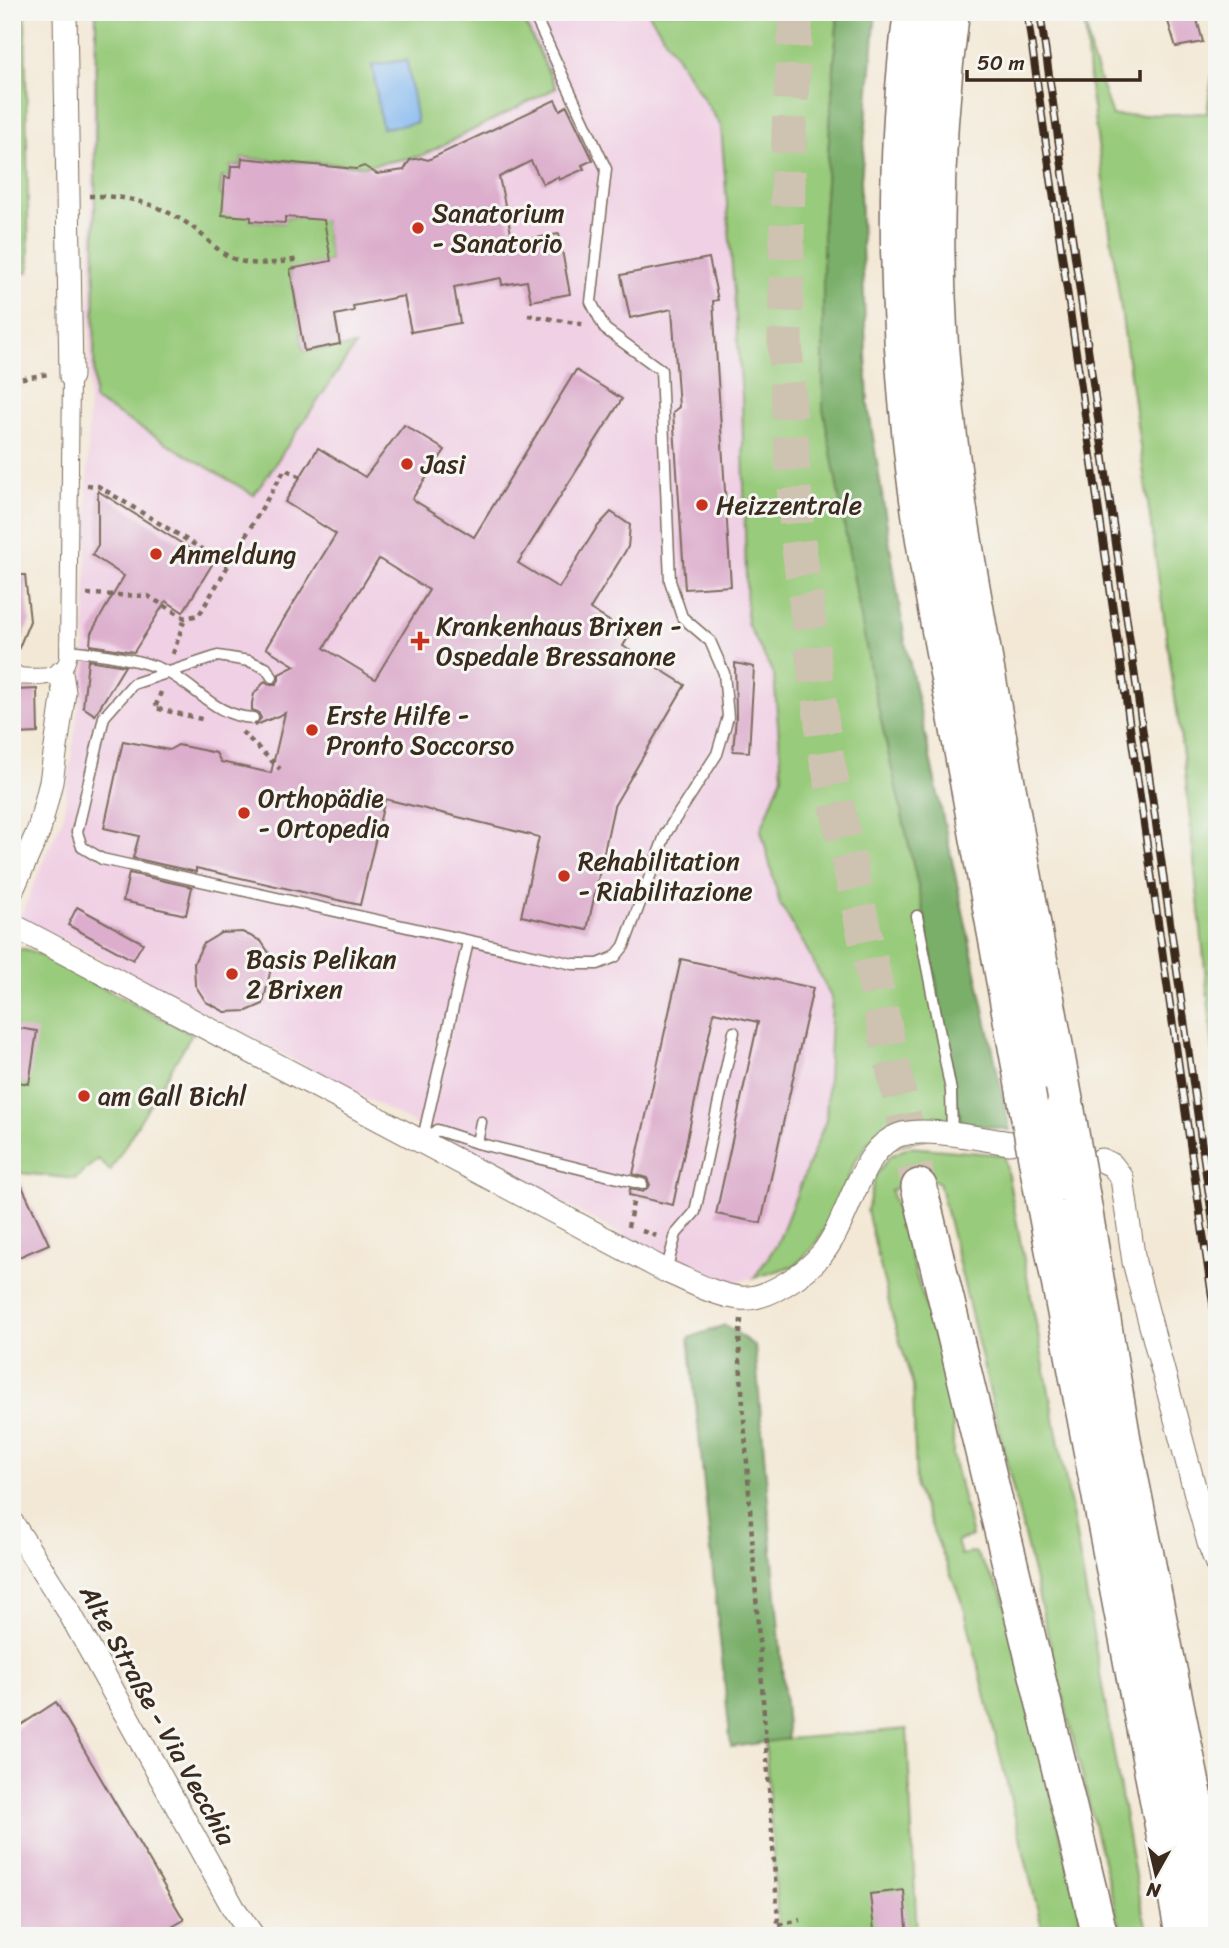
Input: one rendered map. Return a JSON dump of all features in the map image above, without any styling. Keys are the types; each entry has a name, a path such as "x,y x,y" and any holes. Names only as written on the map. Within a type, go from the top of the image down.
{"highway":[{"path":"913,12 905,103 901,253 904,353 913,453 932,575 1026,1093 1063,1196 1122,1443 1217,1916"},
{"path":"948,28 938,137 935,228 938,329 947,427 964,553 1065,1108 1063,1196 1185,1936"}],"main road":[{"path":"919,1187 1100,1936"}],"street":[{"path":"13,676 54,676 61,673 69,650 71,376 65,12"},
{"path":"12,890 39,830 51,782 64,692 61,673"},
{"path":"12,925 666,1270 714,1291 743,1298 763,1295 793,1281 822,1254 845,1213 866,1166 881,1146 899,1135 926,1132 1010,1143"},
{"path":"1101,1160 1112,1165 1122,1178 1134,1262 1205,1529 1217,1564"},
{"name":"Alte Straße - Via Vecchia","path":"12,1522 68,1609 234,1909 253,1936"}],"lane":[{"path":"272,677 266,668 249,661 218,656 132,684 104,717 77,832 82,848 102,859 573,964 598,964 615,957 624,946 666,833 717,754 728,717 724,673 710,641 682,617 670,581 661,370 605,328 591,302 606,169 533,12"},
{"path":"69,650 118,657 168,671 222,711 253,718"},
{"path":"917,916 951,1091 952,1135"},
{"path":"422,1142 468,942"},
{"path":"442,994 454,997"},
{"path":"666,1270 676,1234 695,1212 734,1032"},
{"path":"477,1143 481,1122"},
{"path":"422,1142 438,1130 477,1143 642,1184"}],"path":[{"path":"67,196 112,195 142,201 191,226 210,243 234,258 272,264 299,259"},
{"path":"528,315 605,328"},
{"path":"12,380 43,374 71,376"},
{"path":"70,593 148,596 186,618 199,615 285,468 301,477"},
{"path":"71,485 98,486 228,565"},
{"path":"633,1200 628,1228 648,1233"},
{"path":"743,1298 739,1345 779,1936"},
{"path":"779,1925 800,1920"}],"shaded area":[{"name":"Krankenhaus Brixen - Ospedale Bressanone","path":"94,12 648,12 721,126 742,396 747,623 774,675 782,776 761,830 780,905 805,945 832,999 826,1120 777,1244 754,1278 728,1283 684,1268 252,1037 20,917 63,817 85,659"}],"green space":[{"path":"12,12 25,12 29,272 12,273"},
{"path":"96,12 520,12 556,88 421,156 364,166 242,158 241,166 231,166 230,178 222,177 220,194 251,217 251,221 284,223 285,217 298,218 299,204 321,206 331,261 290,270 304,351 355,346 254,495 94,400"},
{"path":"648,12 838,12 823,225 823,408 923,909 961,1122 907,1123 870,1140 855,1161 832,1217 814,1246 796,1265 754,1278 777,1244 826,1120 832,999 780,904 761,830 782,776 774,675 747,623 742,396 721,126"},
{"path":"838,12 876,12 860,191 868,405 905,641 1010,1130 961,1122 923,909 872,680 823,408 823,225"},
{"path":"1084,12 1091,54 1112,116 1207,113 1215,57 1213,18 1217,18 1217,1087 1184,762 1090,87"},
{"name":"am Gall Bichl","path":"12,949 37,953 192,1034 110,1171 98,1159 75,1179 12,1172"},
{"path":"909,1147 1004,1155 1073,1518 1138,1893 1149,1936 1122,1936 939,1182 914,1175 891,1191 953,1398 953,1456 972,1536 957,1541 961,1555 975,1552 1003,1595 1085,1936 1044,1936 964,1607 916,1488 913,1386 892,1315 867,1211 875,1177 890,1156"},
{"path":"725,1325 755,1346 788,1739 731,1747 689,1338"},
{"path":"907,1729 917,1936 779,1936 765,1741"}],"water":[{"path":"407,60 417,123 382,128 372,65"}],"building":[{"path":"1165,12 1195,12 1203,42 1176,47"},
{"name":"Sanatorium - Sanatorio","path":"555,100 560,110 567,106 593,160 582,165 584,169 543,184 531,161 499,177 513,242 559,234 570,294 531,301 527,281 502,285 501,278 454,287 460,323 411,332 404,296 353,306 354,311 335,315 340,344 304,351 290,269 331,261 324,220 285,217 285,223 251,221 251,217 222,215 225,177 230,178 231,166 241,166 242,158 356,169 364,166 377,174 404,170 410,160 428,160"},
{"path":"709,258 718,300 713,301 731,586 685,589 673,412 679,407 672,309 630,318 621,275"},
{"path":"576,370 622,399 518,563 559,588 597,527 611,512 630,525 628,547 590,609 630,634 623,646 685,685 614,806 587,930 521,916 539,837 385,799 360,905 196,868 196,872 133,858 139,836 104,828 123,741 169,750 178,745 216,753 221,762 271,773 285,713 254,726 261,718 258,712 252,710 254,694 265,681 276,684 279,674 295,666 266,648 336,534 285,502 318,448 365,477 404,425 445,450 412,499 474,537","holes":["379,559 429,590 375,679 324,648"]},
{"path":"98,491 213,563 183,612 166,601 134,652 90,645 91,633 124,576 92,555 98,545"},
{"path":"12,575 25,575 30,621 13,662"},
{"path":"88,660 125,666 95,715 83,707"},
{"path":"735,663 754,667 749,752 733,751 736,717"},
{"path":"37,689 38,733 16,734 15,690"},
{"path":"129,873 192,887 186,915 123,901"},
{"path":"77,907 143,943 133,960 68,925"},
{"name":"Basis Pelikan 2 Brixen","path":"242,932 261,941 273,959 263,1004 247,1011 225,1012 206,1002 195,985 194,963 203,944 221,933"},
{"path":"681,959 813,988 761,1223 716,1214 758,1022 714,1012 673,1205 629,1195 630,1189 643,1192 650,1185 647,1178 633,1174"},
{"path":"12,1027 37,1031 29,1084 12,1081"},
{"path":"12,1165 49,1244 12,1260"},
{"path":"56,1702 184,1920 156,1936 12,1936 12,1731"},
{"path":"904,1890 907,1928 874,1930 870,1894"}],"tunnel":[{"path":"796,12 789,131 785,343 797,532 826,755 919,1187"}],"railway":[{"path":"1027,12 1217,1331"},
{"path":"1040,12 1217,1251"}],"place":[{"name":"Sanatorium - Sanatorio","path":"418,228"},
{"name":"Jasi","path":"407,464"},
{"name":"Heizzentrale","path":"702,505"},
{"name":"Anmeldung","path":"156,554"},
{"name":"Krankenhaus Brixen - Ospedale Bressanone","path":"420,641"},
{"name":"Erste Hilfe - Pronto Soccorso","path":"312,730"},
{"name":"Orthopädie - Ortopedia","path":"244,813"},
{"name":"Rehabilitation - Riabilitazione","path":"564,876"},
{"name":"Basis Pelikan 2 Brixen","path":"232,974"},
{"name":"am Gall Bichl","path":"84,1096"}]}
